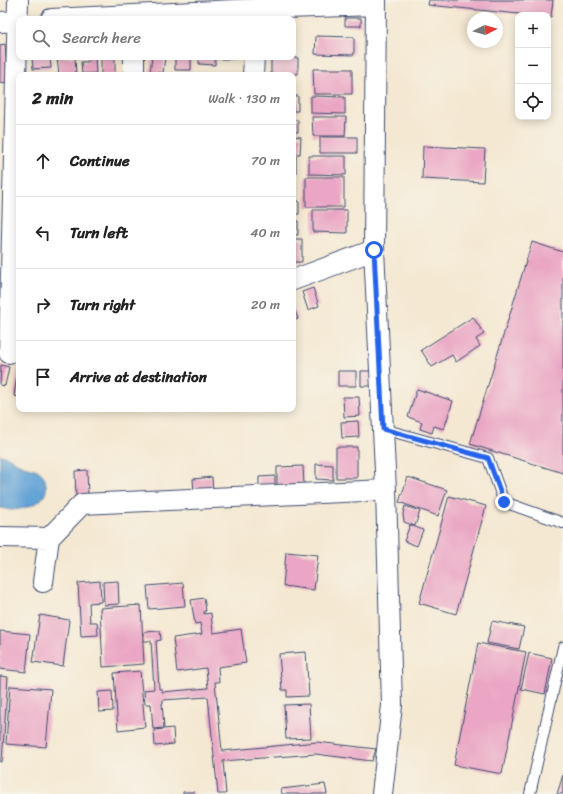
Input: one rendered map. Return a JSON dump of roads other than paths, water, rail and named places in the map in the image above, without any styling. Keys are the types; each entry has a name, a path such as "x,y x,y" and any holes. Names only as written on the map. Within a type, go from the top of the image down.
{"street":[{"path":"9,352 12,21 18,0"},
{"path":"82,16 136,11 256,9 376,3 374,250 386,490 392,704 382,794"},
{"path":"134,60 134,72"},
{"path":"253,72 254,60"},
{"path":"296,279 374,250"},
{"path":"42,582 49,538 82,504 386,490"},
{"path":"0,537 49,538"}],"lane":[{"path":"383,429 488,458 504,502 563,523"},
{"path":"530,794 563,646"}],"water":[{"path":"0,455 9,458 16,463 38,470 42,474 45,480 46,491 44,496 35,504 24,508 10,510 0,508"}]}
